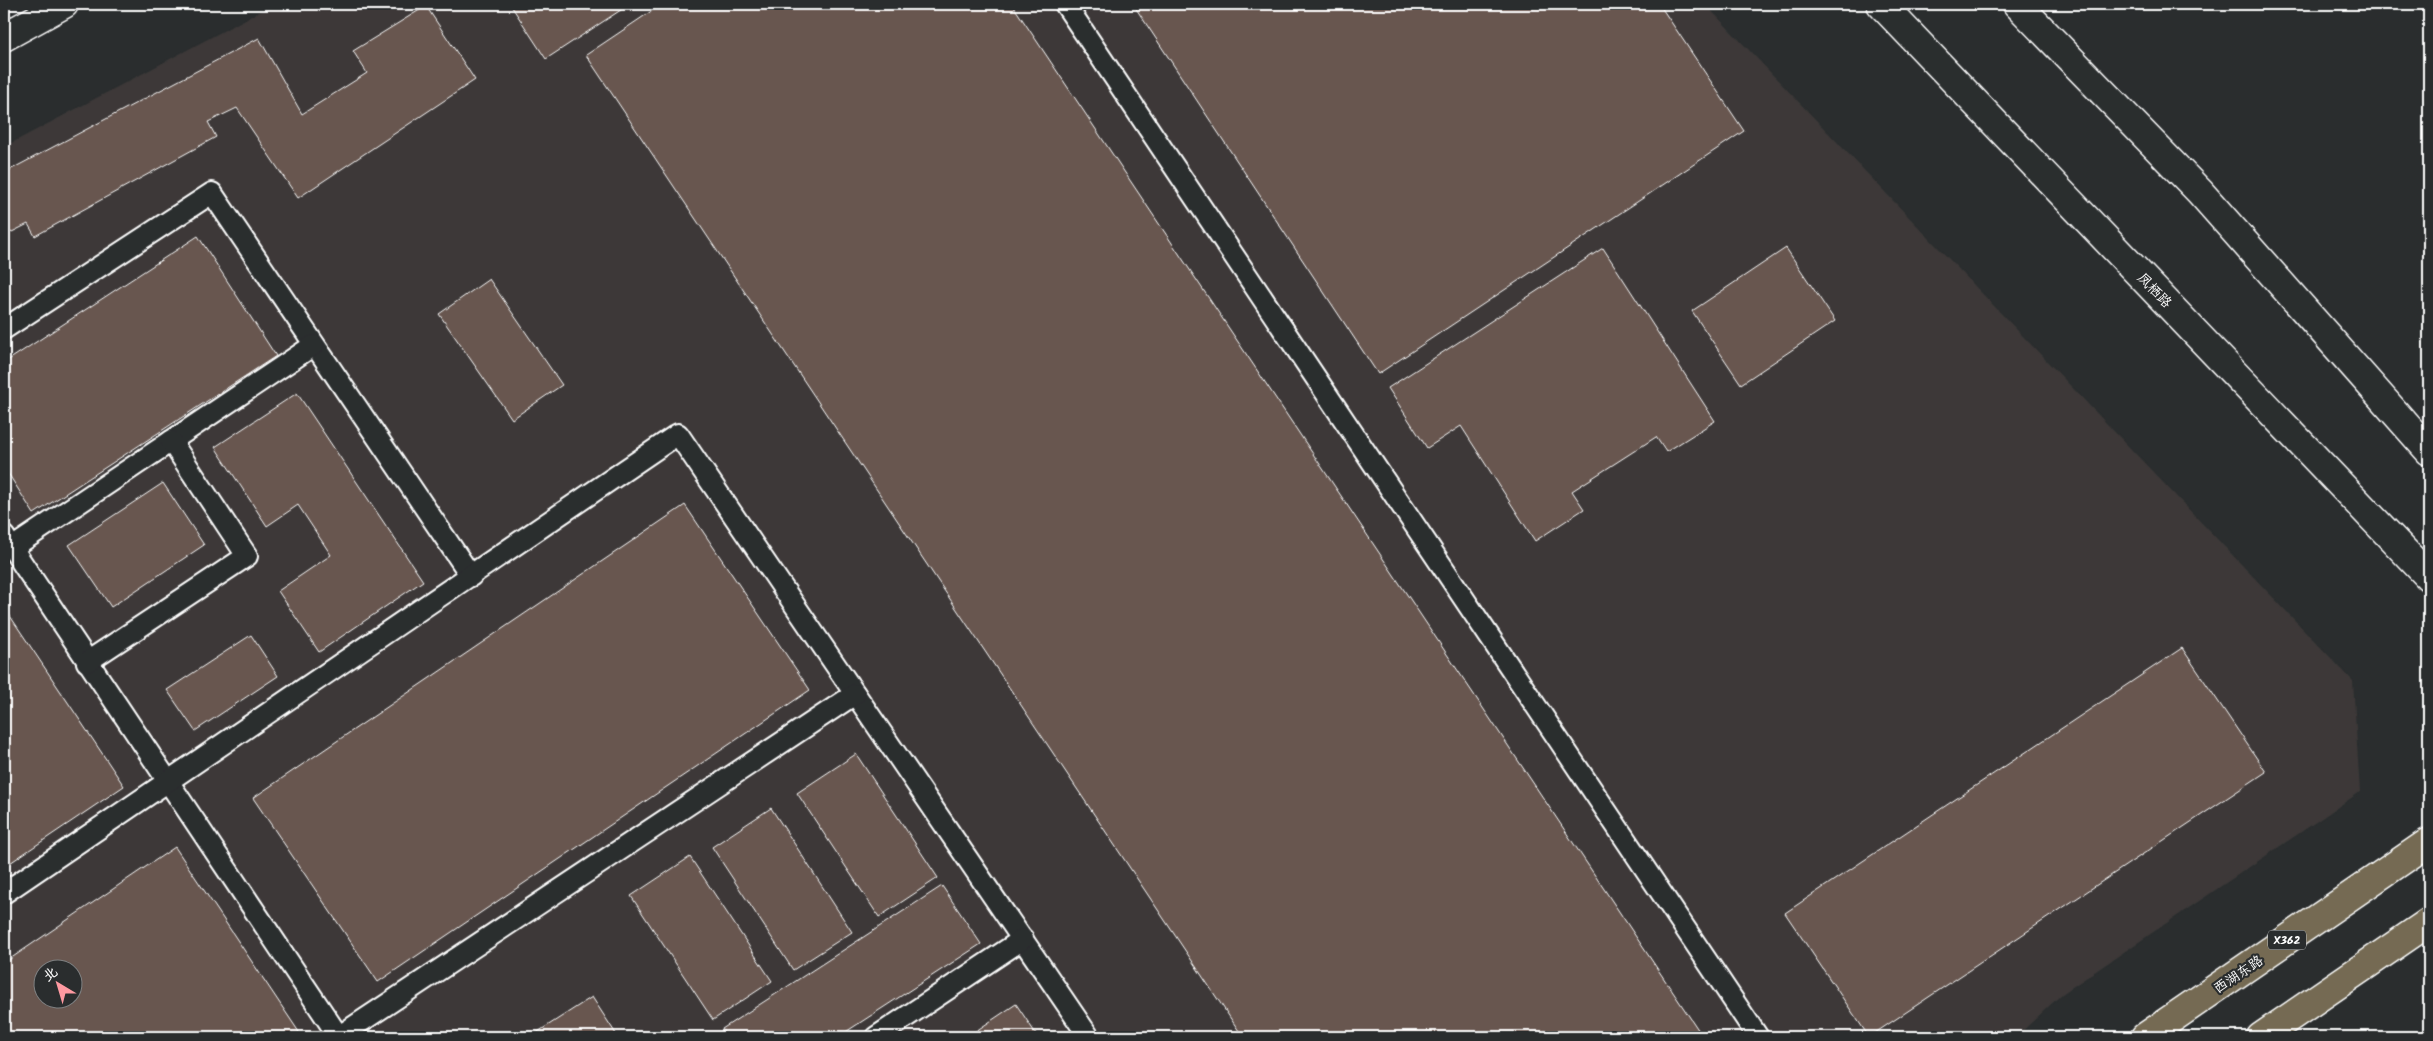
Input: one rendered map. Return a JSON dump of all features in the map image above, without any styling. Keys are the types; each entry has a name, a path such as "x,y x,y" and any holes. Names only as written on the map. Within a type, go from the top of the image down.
{"main road":[{"path":"4,37 64,4"},
{"name":"凤栖路","path":"1881,4 2429,577"},
{"path":"2017,4 2200,192 2429,451"},
{"name":"西湖东路","path":"2145,1037 2429,842"},
{"path":"2261,1037 2429,922"}],"lane":[{"path":"1065,4 1758,1037"},
{"path":"4,330 212,193 471,576"},
{"path":"314,345 171,441 8,542 339,1037 855,694"},
{"path":"4,893 678,434 1089,1037"},
{"path":"87,662 247,556 171,441"},
{"path":"876,1037 1023,939"}],"shaded area":[{"path":"274,4 1705,4 2353,681 2360,792 2062,994 2016,1037 4,1037 4,147"}],"building":[{"path":"510,4 630,4 546,59"},
{"path":"662,4 1012,4 1703,1037 1243,1037 586,55"},
{"path":"1133,4 1659,4 1744,131 1378,374"},
{"path":"426,6 475,80 298,198 237,108 208,122 216,137 35,236 28,224 4,236 4,173 259,38 302,114 367,73 353,51"},
{"path":"198,236 276,356 34,514 4,467 4,363"},
{"path":"1603,248 1715,421 1666,452 1656,437 1572,491 1584,509 1535,541 1461,426 1427,448 1388,388"},
{"path":"1786,248 1835,321 1741,384 1692,311"},
{"path":"489,279 562,385 512,419 439,314"},
{"path":"297,393 423,581 319,652 278,591 331,555 298,505 267,526 215,447"},
{"path":"163,483 204,545 111,607 69,545"},
{"path":"685,505 810,690 378,982 253,798"},
{"path":"4,607 124,786 4,867"},
{"path":"251,635 278,676 195,731 167,690"},
{"path":"2182,648 2266,772 1869,1037 1785,913"},
{"path":"856,754 938,878 879,917 797,793"},
{"path":"771,808 852,932 793,970 712,847"},
{"path":"175,847 299,1032 292,1037 4,1037 4,963"},
{"path":"690,857 772,981 713,1020 631,896"},
{"path":"942,886 981,944 838,1037 727,1037 722,1029"},
{"path":"592,997 618,1037 530,1037"},
{"path":"1016,1004 1038,1037 967,1037"}]}
